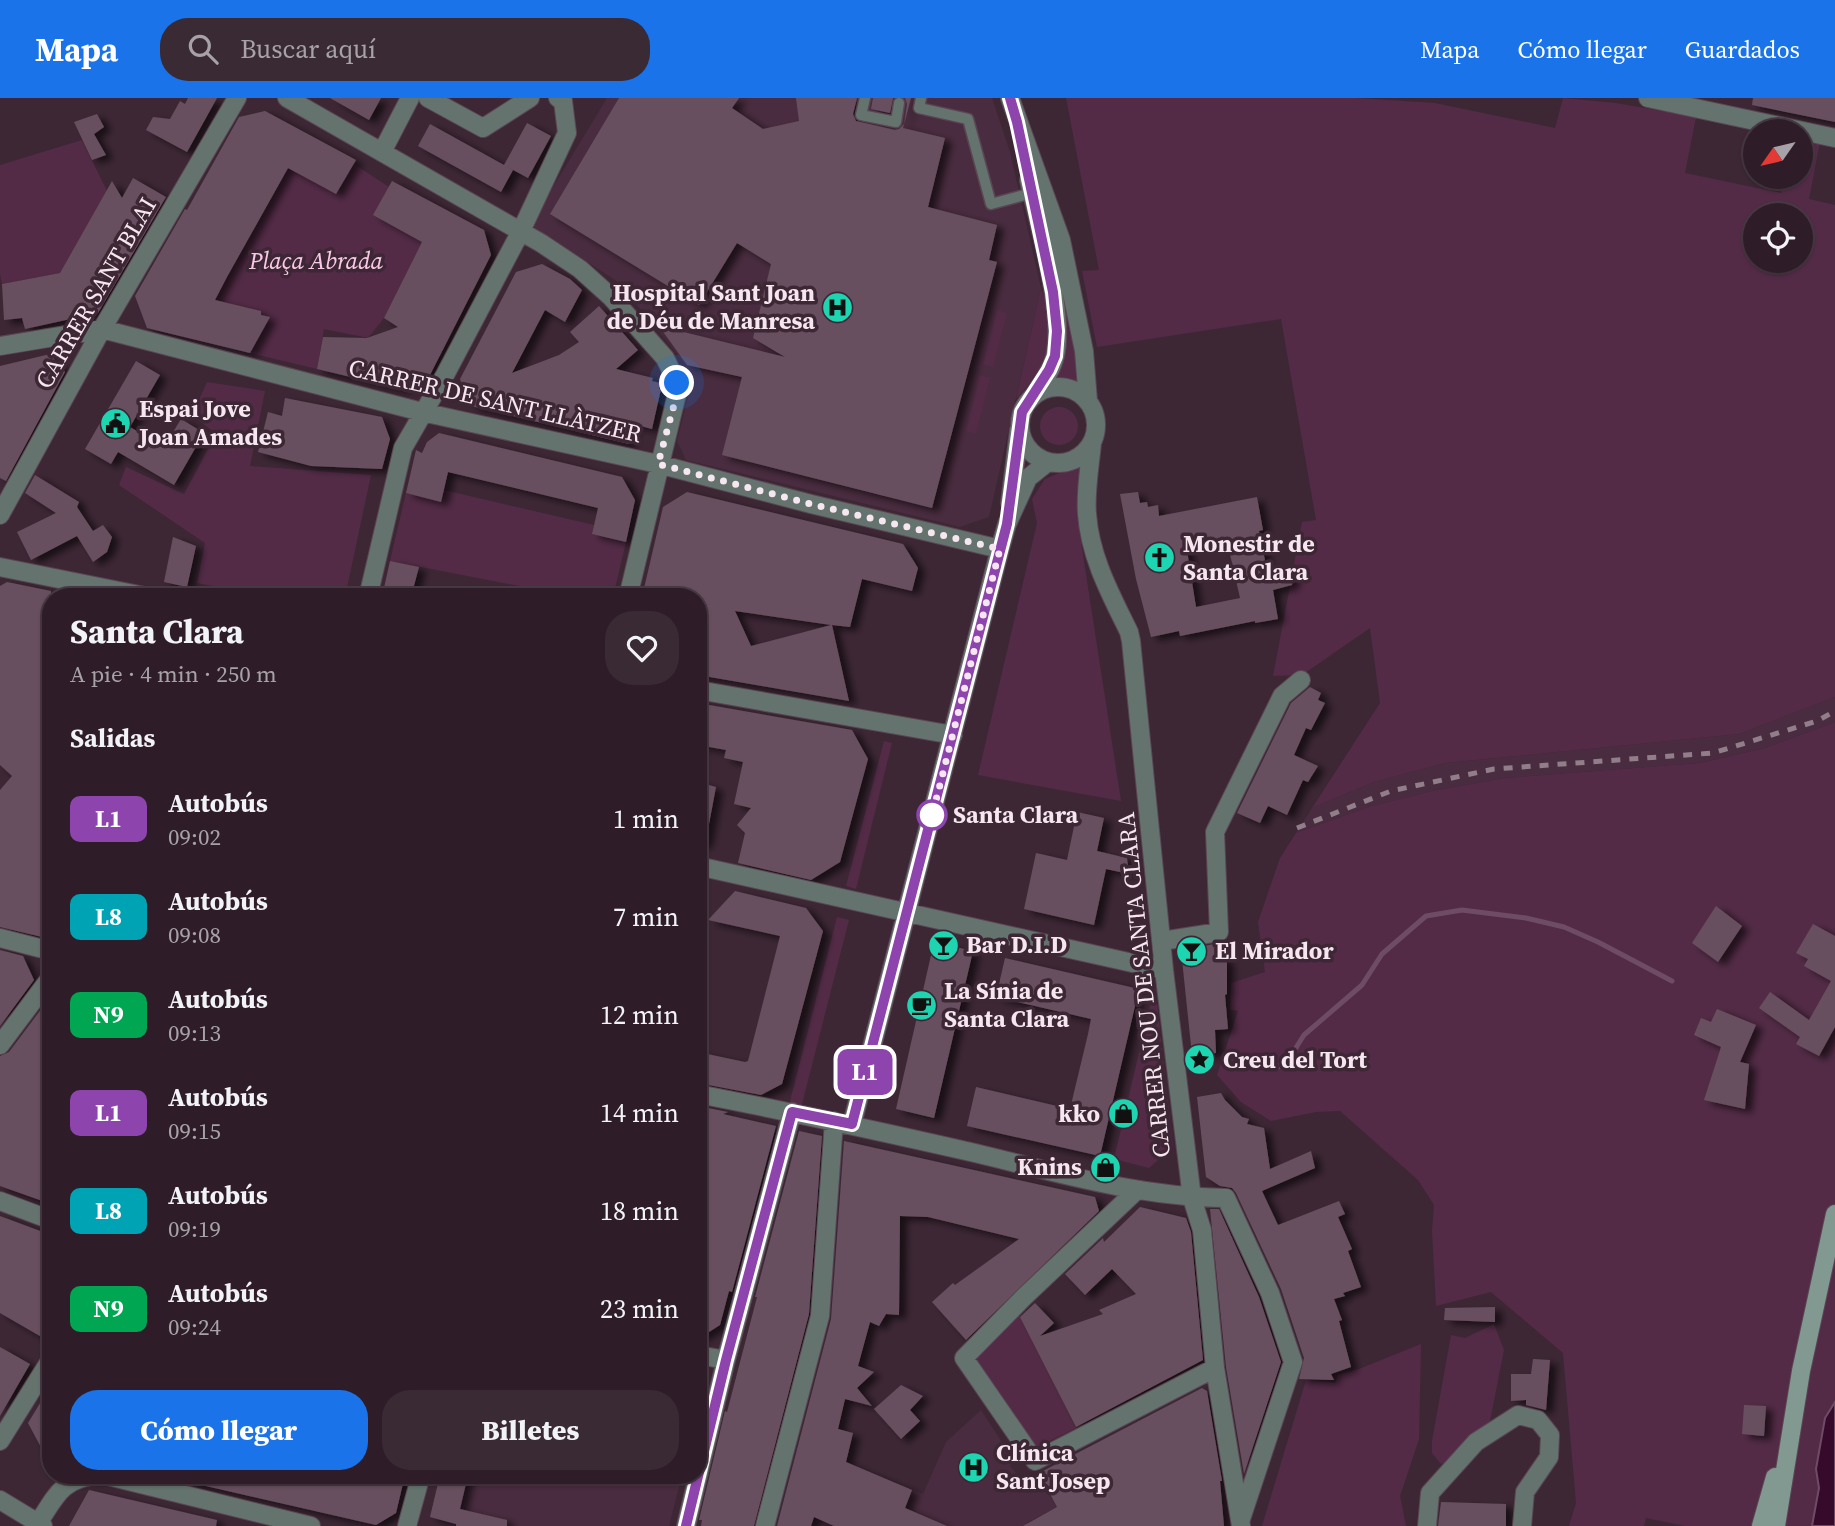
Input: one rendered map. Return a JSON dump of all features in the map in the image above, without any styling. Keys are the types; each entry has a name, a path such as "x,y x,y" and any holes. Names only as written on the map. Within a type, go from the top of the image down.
{"main road":[{"path":"1776,1526 1791,1426 1835,1214"},
{"path":"1761,1526 1791,1426"}],"street":[{"name":"CARRER SANT BLAI","path":"0,515 102,329 236,98"},
{"path":"287,98 521,232 580,269 611,297 665,358 677,383 677,394 630,588"},
{"path":"382,152 410,98"},
{"path":"428,98 483,128 530,98"},
{"path":"1010,98 1061,240 1084,351 1088,401 1097,421 1092,443 1087,450 1065,463 1040,458 1027,447 1020,423"},
{"path":"1648,98 1835,138"},
{"path":"370,588 403,448 521,232 567,133 560,99"},
{"path":"765,1526 820,1316 843,1123 905,914 1007,524 1024,407 1052,364 1057,331 1053,292 1017,122"},
{"path":"0,346 102,329"},
{"name":"CARRER DE SANT LLÀTZER","path":"102,329 422,412 658,464 1000,549"},
{"path":"1034,395 1046,388 1066,387 1078,392 1088,401"},
{"name":"CARRER NOU DE SANTA CLARA","path":"1092,443 1088,484 1089,528 1103,577 1131,640 1164,970 1192,1198 1202,1230 1215,1368 1240,1524"},
{"path":"1007,524 1028,478 1048,461"},
{"path":"0,568 90,588"},
{"path":"1162,940 1219,932 1215,832 1282,696 1301,680"},
{"path":"707,692 953,735"},
{"path":"707,868 1164,970"},
{"path":"0,938 42,949"},
{"path":"0,1045 42,989"},
{"path":"707,1096 843,1123 1136,1191 1192,1198 1226,1198 1270,1293 1293,1362 1240,1524"},
{"path":"707,1439 792,1112"},
{"path":"1136,1191 964,1358 1035,1461 1215,1368"},
{"path":"0,1201 42,1217"},
{"path":"707,1357 726,1360"},
{"path":"0,1441 42,1373"},
{"path":"1427,1526 1430,1493 1476,1442 1518,1415 1538,1420 1550,1435 1549,1457 1525,1492 1522,1526"},
{"path":"0,1500 41,1524 58,1493 70,1484"},
{"path":"141,1484 311,1526"},
{"path":"407,1526 419,1484"},
{"path":"686,1526 696,1484"}],"lane":[{"path":"865,98 861,115 895,122 900,100 920,103 968,119 990,204 1032,193 1049,208"}],"shaded area":[{"name":"Hospital Sant Joan de Déu de Manresa","path":"607,98 992,98 1010,152 1041,288 989,517 960,527 686,460 677,441 692,381 685,365 615,280 530,225"},
{"path":"1835,697 1835,722 1765,748 1700,763 1505,778 1432,791 1368,807 1296,833 1312,808 1374,782 1445,763 1739,734"},
{"path":"1835,1402 1835,1526 1812,1526 1819,1488 1816,1469 1825,1418"},
{"name":"Clínica Sant Josep","path":"981,1410 1015,1462 1010,1466 1025,1483 1039,1473 1057,1507 1027,1523 1028,1526 834,1526 828,1523 853,1465 891,1481 890,1485 897,1487 898,1484 923,1494 946,1442"},
{"path":"438,1484 680,1484 669,1526 456,1526 430,1517"}],"green space":[{"path":"1066,98 1356,98 1435,103 1555,128 1563,98 1616,103 1696,117 1685,173 1743,185 1743,189 1781,193 1782,189 1811,189 1809,199 1835,205 1835,697 1739,734 1445,763 1374,782 1312,808 1380,703 1370,628 1302,675 1273,676 1302,522 1316,520 1281,319 1097,347 1082,271 1099,270"},
{"path":"82,140 107,191 60,273 2,284 0,165"},
{"path":"1813,141 1820,142 1813,178"},
{"name":"Plaça Abrada","path":"354,164 389,187 374,215 422,242 384,318 368,338 324,329 317,369 250,353 270,317 261,315 261,311 215,300 288,168 336,194"},
{"path":"1061,267 1076,327 1079,384 1055,380 1065,349 1065,327 1053,270"},
{"path":"1041,288 1049,321 1048,348 1037,373 1016,399"},
{"path":"997,310 1007,313 993,367 983,365"},
{"path":"980,375 990,378 976,434 966,431"},
{"path":"207,382 265,391 250,466 371,475 347,588 224,588 197,583 205,543 119,485 126,467 184,494 216,434 192,415"},
{"path":"1059,407 1072,413 1078,426 1072,439 1059,445 1046,439 1040,426 1046,413"},
{"path":"1083,463 1079,529 1121,801 978,775 1037,523 1032,499 1045,479"},
{"path":"444,490 594,525 592,534 626,542 615,588 530,588 390,561 406,493 441,502"},
{"path":"1835,722 1835,1402 1825,1418 1816,1469 1819,1488 1812,1526 1685,1526 1646,1518 1644,1526 1569,1526 1576,1503 1563,1353 1491,1292 1436,1306 1432,1231 1434,1205 1418,1180 1340,1111 1316,1112 1271,1121 1241,1102 1217,1075 1238,1011 1230,1010 1231,983 1265,972 1258,922 1280,858 1296,833 1368,807 1432,791 1505,778 1700,763 1765,748"},
{"path":"884,741 892,743 856,889 846,886"},
{"path":"837,917 849,920 801,1108 789,1105"},
{"path":"1155,985 1173,1147 1149,1168 1114,1159"},
{"path":"1016,1312 1032,1330 1029,1332 1076,1428 1037,1447 976,1358"},
{"path":"1494,1324 1504,1350 1490,1421 1462,1443 1453,1459 1441,1464 1432,1453 1432,1441 1451,1335 1465,1338"},
{"path":"1421,1344 1419,1439 1400,1496 1406,1526 1262,1526 1306,1380 1336,1383 1337,1375"}],"building":[{"path":"188,98 217,98 187,152 146,130 153,117 170,119 180,101 185,104"},
{"path":"330,98 381,98 369,120"},
{"name":"Hospital Sant Joan de Déu de Manresa","path":"619,98 739,98 732,108 763,129 799,121 796,98 857,98 853,114 856,121 895,130 904,124 907,104 905,98 911,98 903,128 945,138 928,207 997,225 989,260 997,262 932,508 722,455 742,377 687,365 659,326 785,357 753,338 771,264 737,243 699,305 550,214"},
{"path":"873,98 893,98 890,113 871,109"},
{"path":"1753,98 1835,98 1835,122 1752,105"},
{"path":"265,111 356,160 336,194 288,168 227,277 215,300 261,311 261,315 270,317 250,353 147,328 135,296 239,117"},
{"path":"97,114 104,127 94,134 106,155 92,160 74,122"},
{"path":"527,123 551,136 528,178 504,165"},
{"path":"430,124 513,170 501,192 418,146"},
{"path":"133,178 166,197 98,313 25,329 22,318 4,320 2,284 60,273 112,181 122,198"},
{"path":"392,181 484,230 491,255 430,375 401,389 317,369 323,337 367,338 398,327 384,318 422,242 373,215"},
{"path":"542,264 570,279 582,290 565,322 545,310 512,373 559,355 579,342 570,332 599,306 638,350 616,369 653,378 652,381 660,383 652,429 633,424 629,444 471,406 473,401 464,399 465,393 460,392 460,379 516,272"},
{"path":"50,354 65,372 6,481 0,478 0,366"},
{"name":"Espai Jove Joan Amades","path":"136,361 160,375 130,427 164,447 181,419 204,433 174,485 118,452 111,464 85,449"},
{"path":"285,398 382,417 390,439 382,469 311,466 258,452 268,412 282,416"},
{"path":"439,433 622,477 635,500 626,542 592,534 598,508 448,472 441,502 406,493 416,450 422,453 427,442"},
{"path":"35,475 79,502 77,507 93,531 103,525 112,537 107,552 93,562 77,536 31,560 17,532 56,513 25,493"},
{"path":"687,492 903,544 918,568 912,591 862,579 850,627 832,625 849,701 707,677 707,588 644,588 663,507","holes":["735,611 831,625 751,646"]},
{"name":"Monestir de Santa Clara","path":"1138,492 1140,503 1147,502 1148,507 1158,505 1159,516 1257,497 1263,530 1259,531 1268,575 1294,569 1292,585 1273,590 1278,619 1180,636 1179,631 1151,637 1136,579 1120,494","holes":["1223,538 1226,551 1229,550 1240,598 1196,607 1186,544"]},
{"path":"173,537 196,546 187,587 164,582"},
{"path":"390,561 419,567 413,588 384,588"},
{"path":"7,582 42,589 42,937 0,927 0,790 12,776 0,765 0,586"},
{"path":"1310,687 1321,693 1318,700 1325,703 1311,730 1306,728 1294,755 1318,766 1308,782 1303,780 1287,815 1268,806 1260,823 1237,813 1291,703"},
{"path":"707,705 852,730 868,759 840,862 811,880 738,863 745,833 737,825 751,808 734,804 743,762 724,758 726,750 707,747"},
{"path":"707,784 716,787 707,834"},
{"path":"1077,812 1104,818 1097,851 1127,858 1129,874 1106,869 1094,925 1024,909 1036,853 1067,860"},
{"path":"735,891 806,908 823,931 782,1084 761,1095 707,1085 707,1054 748,1061 780,936 708,920"},
{"path":"1716,906 1742,926 1718,962 1692,943"},
{"path":"1813,924 1835,936 1835,1027 1819,1056 1796,1044 1800,1037 1759,1008 1770,992 1809,1020 1831,981 1804,966 1808,959 1796,953"},
{"path":"934,942 973,951 934,1118 896,1109"},
{"path":"1220,943 1222,960 1227,959 1225,995 1228,1029 1215,1030 1216,1053 1192,1055 1181,950"},
{"path":"0,950 23,956 34,980 0,1026"},
{"path":"1005,958 1139,989 1100,1156 967,1126 976,1087 1070,1109 1088,1034 1091,1019 996,997"},
{"path":"42,1008 42,1201 0,1186 0,1056 9,1052"},
{"path":"1717,1009 1756,1025 1740,1062 1749,1064 1745,1109 1704,1100 1721,1047 1694,1035 1701,1018 1711,1022"},
{"path":"1221,1093 1242,1117 1249,1119 1247,1124 1264,1128 1270,1169 1311,1151 1315,1168 1262,1191 1278,1225 1339,1201 1345,1214 1338,1217 1352,1249 1348,1251 1361,1287 1334,1299 1342,1320 1339,1321 1351,1367 1331,1374 1334,1380 1299,1379 1304,1358 1281,1289 1236,1193 1232,1188 1220,1186 1206,1177 1197,1097"},
{"path":"707,1108 776,1126 732,1292 729,1291 720,1325 707,1333"},
{"path":"799,1131 822,1136 809,1314 754,1526 701,1526 702,1520 699,1520 725,1411 727,1412"},
{"path":"844,1141 1095,1197 1099,1211 966,1340 932,1302 953,1283 955,1285 1019,1239 928,1217 900,1216 899,1315 886,1314 879,1326 870,1322 858,1366 874,1372 857,1388 872,1406 845,1399 838,1429 853,1433 846,1462 912,1490 905,1508 947,1526 834,1526 814,1517 811,1526 777,1526 831,1319"},
{"path":"1140,1207 1186,1218 1191,1232 1203,1360 1076,1427 1020,1317 1035,1303 1054,1323 1040,1336 1103,1314 1099,1310 1136,1294 1112,1269 1085,1295 1065,1274 1103,1238 1104,1242"},
{"path":"1210,1209 1219,1209 1259,1297 1281,1362 1244,1474 1226,1367"},
{"path":"0,1216 42,1232 42,1337 0,1313"},
{"path":"1495,1307 1495,1322 1444,1320 1445,1308"},
{"path":"0,1347 30,1364 0,1416"},
{"path":"1533,1359 1550,1360 1546,1410 1526,1405 1526,1400 1511,1401 1511,1374 1531,1374"},
{"path":"901,1385 923,1396 910,1410 920,1421 901,1439 874,1409"},
{"path":"1202,1388 1207,1391 1222,1481 1224,1526 1023,1526 1057,1507 1039,1473"},
{"path":"42,1400 42,1449 28,1423"},
{"path":"1744,1405 1766,1406 1764,1436 1742,1434"},
{"path":"197,1484 403,1484 396,1513 376,1525"},
{"path":"438,1484 466,1484 460,1509 507,1520 507,1526 456,1526 430,1517"},
{"path":"89,1490 217,1520 216,1526 69,1526"},
{"path":"1441,1502 1506,1504 1506,1526 1438,1526"}],"waterway":[{"path":"1277,1068 1292,1054 1304,1035 1362,985 1382,954 1426,916 1462,910 1526,918 1564,927 1672,981"}],"railway":[{"path":"1297,828 1391,791 1494,769 1713,753 1817,721 1835,711"}],"bus line":[{"name":"L1","path":"707,1439 792,1112 852,1124 1007,524 1022,412 1055,356 1057,331 1053,292 1010,98"},
{"name":"L1","path":"686,1526 696,1484"}],"place":[{"name":"Hospital Sant Joan de Déu de Manresa","path":"838,307"},
{"name":"Espai Jove Joan Amades","path":"116,423"},
{"name":"Monestir de Santa Clara","path":"1160,558"},
{"name":"Santa Clara","path":"932,815"},
{"name":"Bar D.I.D","path":"943,945"},
{"name":"El Mirador","path":"1192,951"},
{"name":"La Sínia de Santa Clara","path":"921,1005"},
{"name":"Creu del Tort","path":"1200,1060"},
{"name":"kko","path":"1123,1114"},
{"name":"Knins","path":"1105,1167"},
{"name":"Clínica Sant Josep","path":"973,1467"}],"route":[{"path":"677,383 677,394 658,464 1000,549 931,820 932,815"}]}
